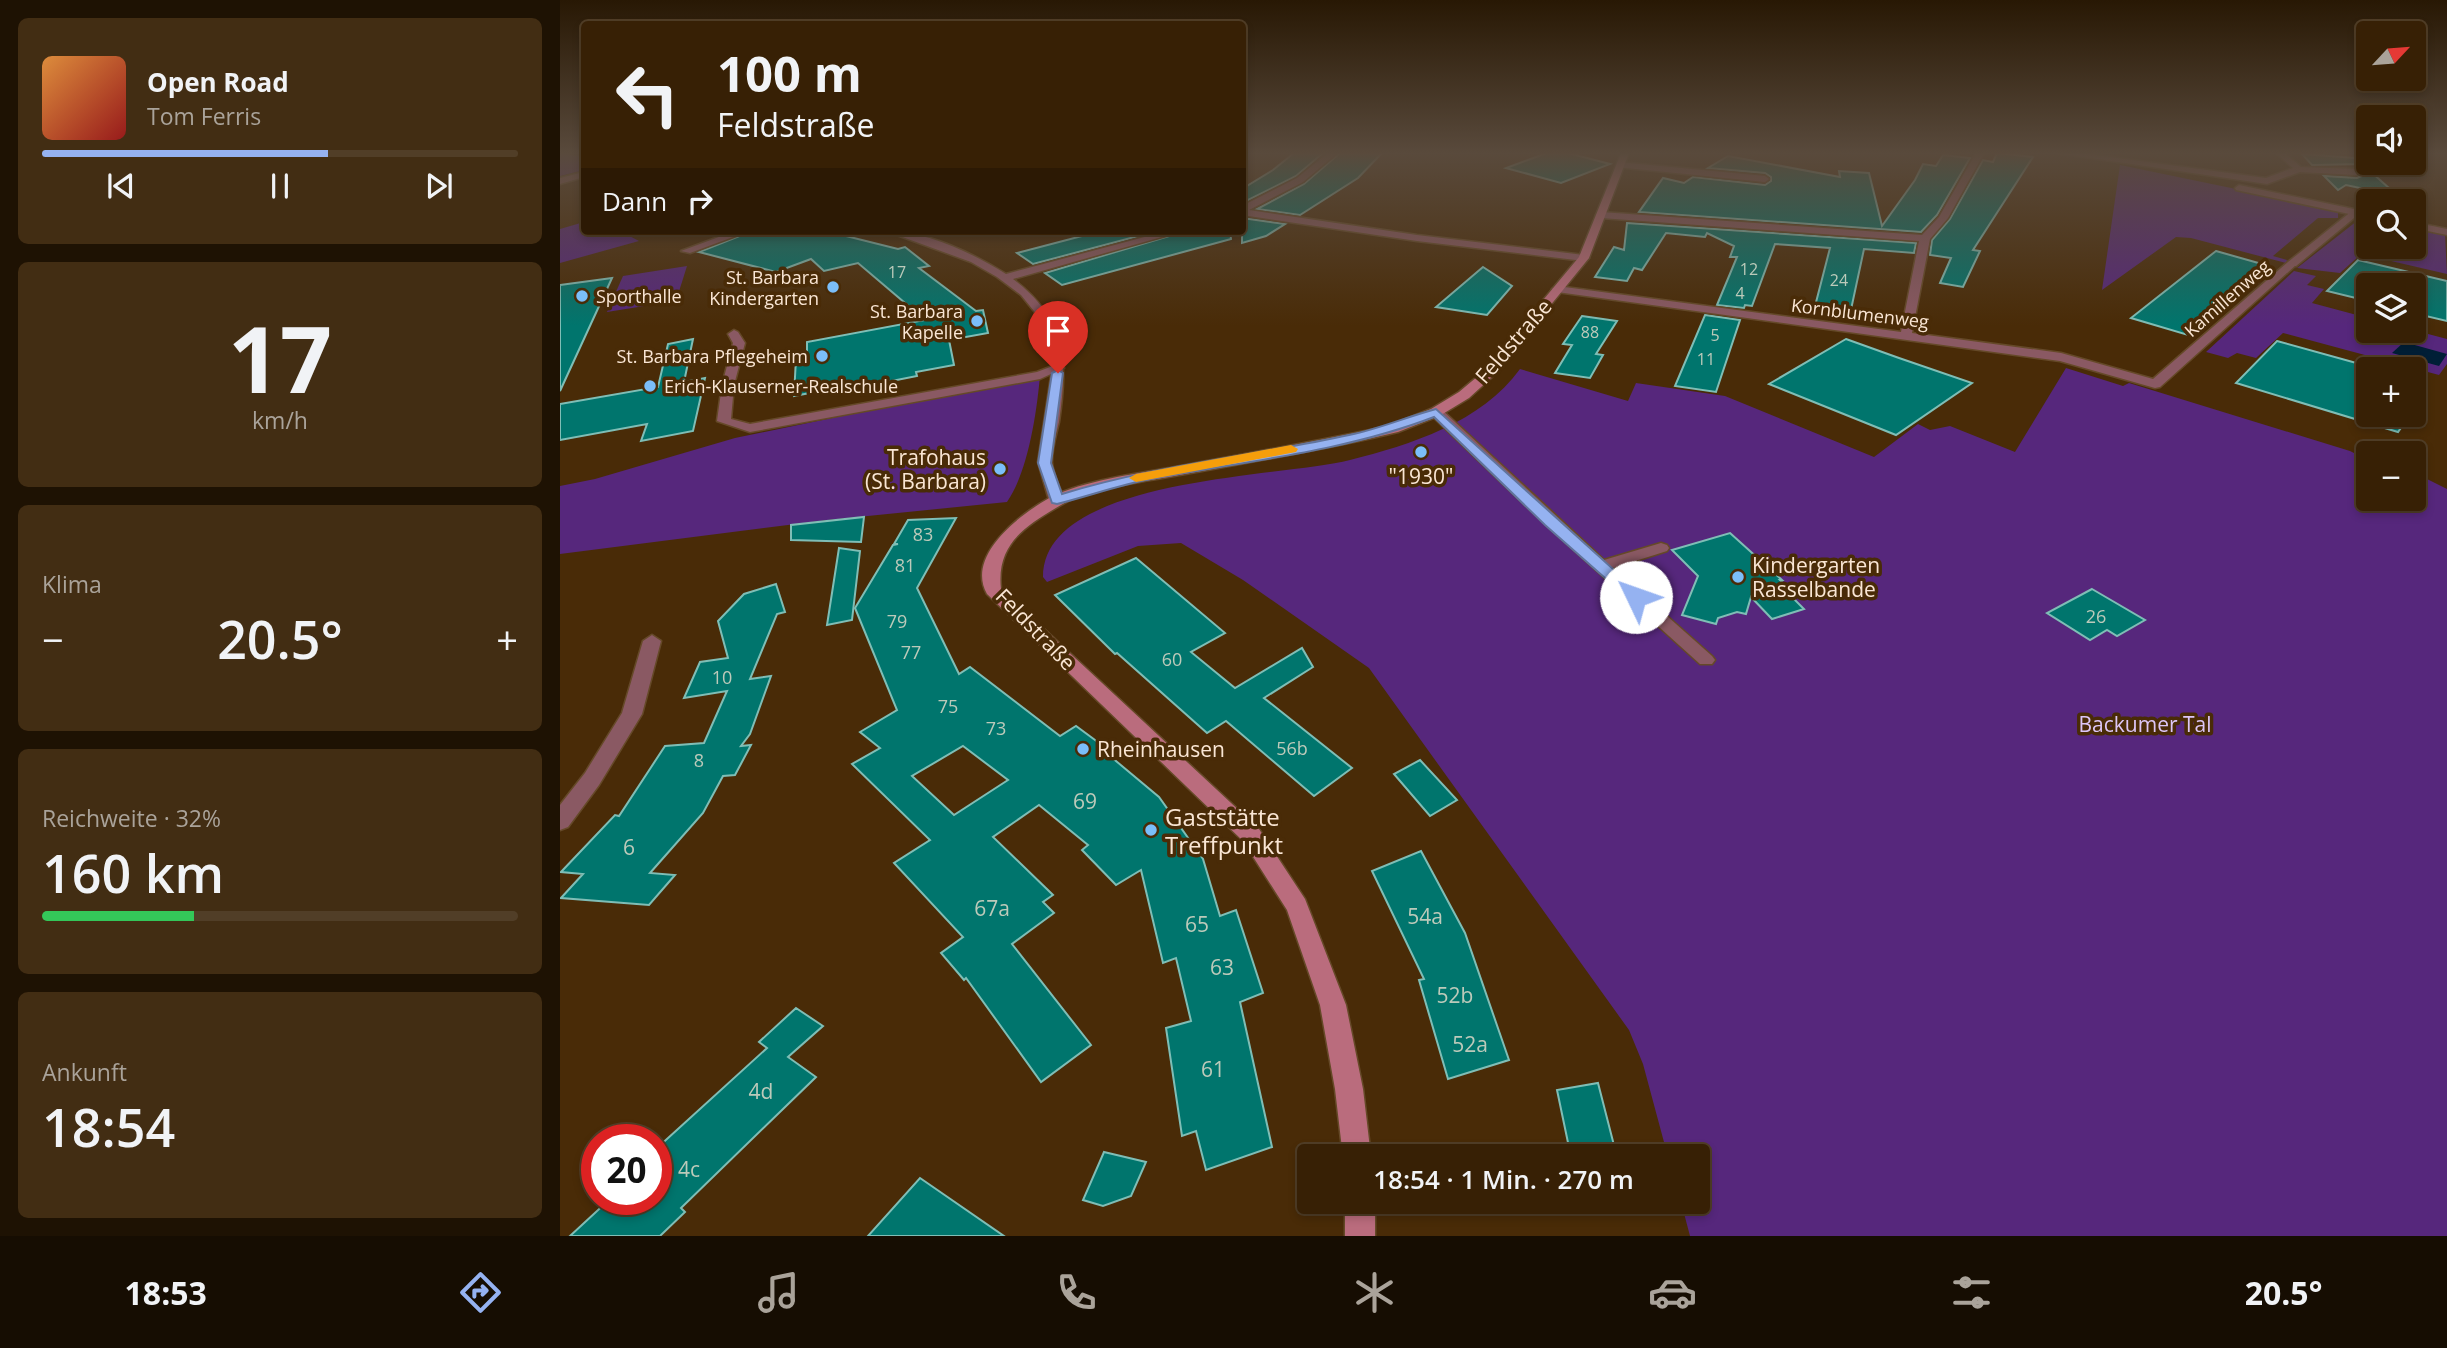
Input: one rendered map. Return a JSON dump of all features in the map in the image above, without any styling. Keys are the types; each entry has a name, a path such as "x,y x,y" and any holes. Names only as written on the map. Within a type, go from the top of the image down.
{"main road":[{"name":"Feldstraße","path":"1355,1144 1349,1088 1333,1005 1297,906 1251,835 993,590 991,572 996,552 1009,535 1057,500 1135,478 1393,429 1436,412 1464,395 1488,374 1584,258 1603,211"},
{"path":"1360,1214 1360,1236"}],"street":[{"path":"1906,337 1914,284 1925,238 1947,211"},
{"path":"2345,211 2355,213"},
{"path":"1246,212 1417,239 1584,258"},
{"name":"Kamillenweg","path":"2155,384 2292,264 2355,213"},
{"path":"1601,215 1925,238"},
{"path":"2426,228 2447,232"},
{"path":"686,251 732,235"},
{"path":"904,235 958,252 1007,277 1041,312 1054,341 1058,368 1045,463 1057,500"},
{"path":"1007,277 1163,235"},
{"name":"Kornblumenweg","path":"1557,289 2061,357 2155,384"},
{"path":"734,334 738,343 728,385 724,421 750,428 871,408 1040,375 1058,368"},
{"path":"1436,412 1706,660"},
{"path":"1601,566 1661,548"},
{"path":"560,821 592,779 632,714 652,641"}],"green space":[{"path":"2113,211 2338,212 2338,218 2318,218 2273,256 2287,260 2286,263 2191,238 2176,237 2102,290"},
{"path":"2356,222 2356,259 2340,273 2297,268"},
{"path":"581,223 581,235 628,235 639,241 560,263 560,229"},
{"path":"2426,230 2445,234 2447,274 2382,259 2426,259"},
{"path":"687,266 676,301 607,312 623,276"},
{"path":"2294,271 2316,276 2307,285 2324,289 2312,303 2356,315 2356,343 2426,343 2426,333 2447,339 2447,364 2439,375 2426,372 2426,357 2372,357 2283,333 2256,358 2237,353 2228,358 2206,352"},
{"name":"Backumer Tal","path":"2066,368 2123,386 2129,383 2350,451 2356,454 2356,511 2426,511 2426,478 2447,489 2447,1236 1690,1236 1684,1214 1710,1214 1710,1144 1665,1144 1643,1064 1629,1030 1369,668 1243,580 1181,543 1138,546 1047,582 1043,577 1053,544 1081,519 1121,501 1170,488 1350,460 1397,447 1465,417 1504,388 1520,369 1628,401 1636,383 1725,396 1874,457 1918,424 1930,430 1950,426 2015,452"},
{"path":"1040,375 1034,424 1026,458 1021,475 1007,502 828,520 560,554 560,486 595,479 735,438"}],"water":[{"path":"2403,343 2408,343 2447,354 2439,366 2426,362 2426,357 2406,357 2392,353"}],"building":[{"path":"1269,211 1307,211 1300,215"},
{"path":"1878,211 1882,226 1893,211 1940,211 1921,232 1639,212"},
{"path":"1955,211 1998,211 1973,250 1980,251 1963,287 1940,283 1951,258 1930,255 1932,240"},
{"path":"1246,219 1285,224 1266,236 1242,243 1242,235 1246,235"},
{"path":"1627,223 1916,243 1914,253 1864,249 1849,319 1813,314 1830,248 1775,244 1752,306 1745,305 1744,308 1717,305 1737,257 1730,257 1734,246 1707,233 1705,237 1666,233 1642,270 1634,268 1627,281 1595,277 1614,247 1624,250"},
{"path":"742,235 842,235 898,249 905,247 929,266 919,268 976,311 983,310 988,333 949,340 954,365 916,372 917,376 826,394 826,390 794,396 796,358 807,355 807,342 925,320 858,263 824,271 811,259 776,272 699,252"},
{"path":"1086,235 1142,235 1033,264 1017,253"},
{"path":"1173,235 1230,235 1231,239 1062,285 1045,273"},
{"path":"2216,251 2269,266 2188,335 2131,318"},
{"path":"2358,260 2413,273 2356,273 2356,298 2327,291"},
{"path":"1483,267 1512,286 1487,315 1436,307"},
{"path":"2426,276 2447,281 2447,321 2426,316"},
{"path":"612,278 560,391 560,285"},
{"path":"1705,315 1740,320 1716,392 1675,386"},
{"path":"1582,316 1617,321 1596,354 1603,355 1590,378 1555,373 1572,345 1563,344"},
{"path":"693,339 684,382 705,378 693,431 641,441 647,424 560,440 560,404 658,387 668,344"},
{"path":"1846,339 1972,383 1896,435 1769,384"},
{"path":"2277,341 2356,363 2356,419 2236,383"},
{"path":"2381,427 2402,427 2398,432"},
{"path":"864,517 861,542 791,540 791,525"},
{"path":"956,518 917,588 959,674 970,667 1060,736 1076,726 1114,754 1110,756 1159,797 1203,859 1220,916 1236,910 1263,993 1240,1002 1272,1147 1206,1170 1196,1131 1182,1136 1166,1028 1191,1021 1176,958 1163,963 1141,870 1116,885 1082,850 1088,845 1039,805 993,837 1053,895 1043,902 1054,913 1012,944 1091,1045 1041,1082 966,978 964,980 941,953 963,937 894,863 930,840 852,764 880,748 860,732 897,710 855,608 893,545 898,544 894,544 908,520","holes":["963,746 1008,780 954,815 912,776"]},
{"name":"Kindergarten Rasselbande","path":"1730,533 1782,580 1789,589 1785,590 1804,609 1772,619 1751,597 1746,614 1737,612 1718,618 1716,624 1682,615 1698,576 1672,550"},
{"path":"839,548 860,551 852,620 827,625"},
{"path":"1136,558 1225,633 1191,652 1235,688 1302,648 1313,667 1264,698 1352,768 1314,796 1226,721 1207,733 1115,654 1055,595"},
{"path":"776,584 785,612 777,614 750,679 771,676 750,734 741,746 751,745 735,775 723,776 703,813 650,873 675,875 649,905 561,898 583,874 561,872 615,815 619,816 665,746 704,743 727,691 684,698 700,662 728,658 718,621 744,594"},
{"path":"2092,589 2145,620 2117,636 2107,630 2090,640 2047,613"},
{"path":"1420,760 1457,800 1430,816 1394,774"},
{"path":"1421,851 1465,933 1509,1060 1448,1079 1419,980 1424,979 1372,871"},
{"path":"796,1008 823,1026 788,1057 816,1077 681,1208 685,1212 660,1236 570,1236 593,1215 672,1215 672,1134 767,1048 759,1042"},
{"path":"1598,1083 1614,1144 1568,1144 1557,1090"},
{"path":"1104,1152 1146,1162 1131,1196 1103,1206 1083,1200"},
{"path":"920,1178 1004,1236 868,1236"}],"slow traffic":[{"path":"1136,478 1291,449"}],"place":[{"name":"St. Barbara Kindergarten","path":"833,287"},
{"name":"Sporthalle","path":"582,296"},
{"name":"St. Barbara Kapelle","path":"977,321"},
{"name":"St. Barbara Pflegeheim","path":"822,356"},
{"name":"Erich-Klauserner-Realschule","path":"650,386"},
{"name":"\"1930\"","path":"1421,452"},
{"name":"Trafohaus (St. Barbara)","path":"1000,469"},
{"name":"Kindergarten Rasselbande","path":"1738,577"},
{"name":"Rheinhausen","path":"1083,749"},
{"name":"Gaststätte Treffpunkt","path":"1151,830"}],"route":[{"path":"1058,373 1045,463 1057,500 1111,483 1393,429 1436,412 1550,522 1636,597"}]}
